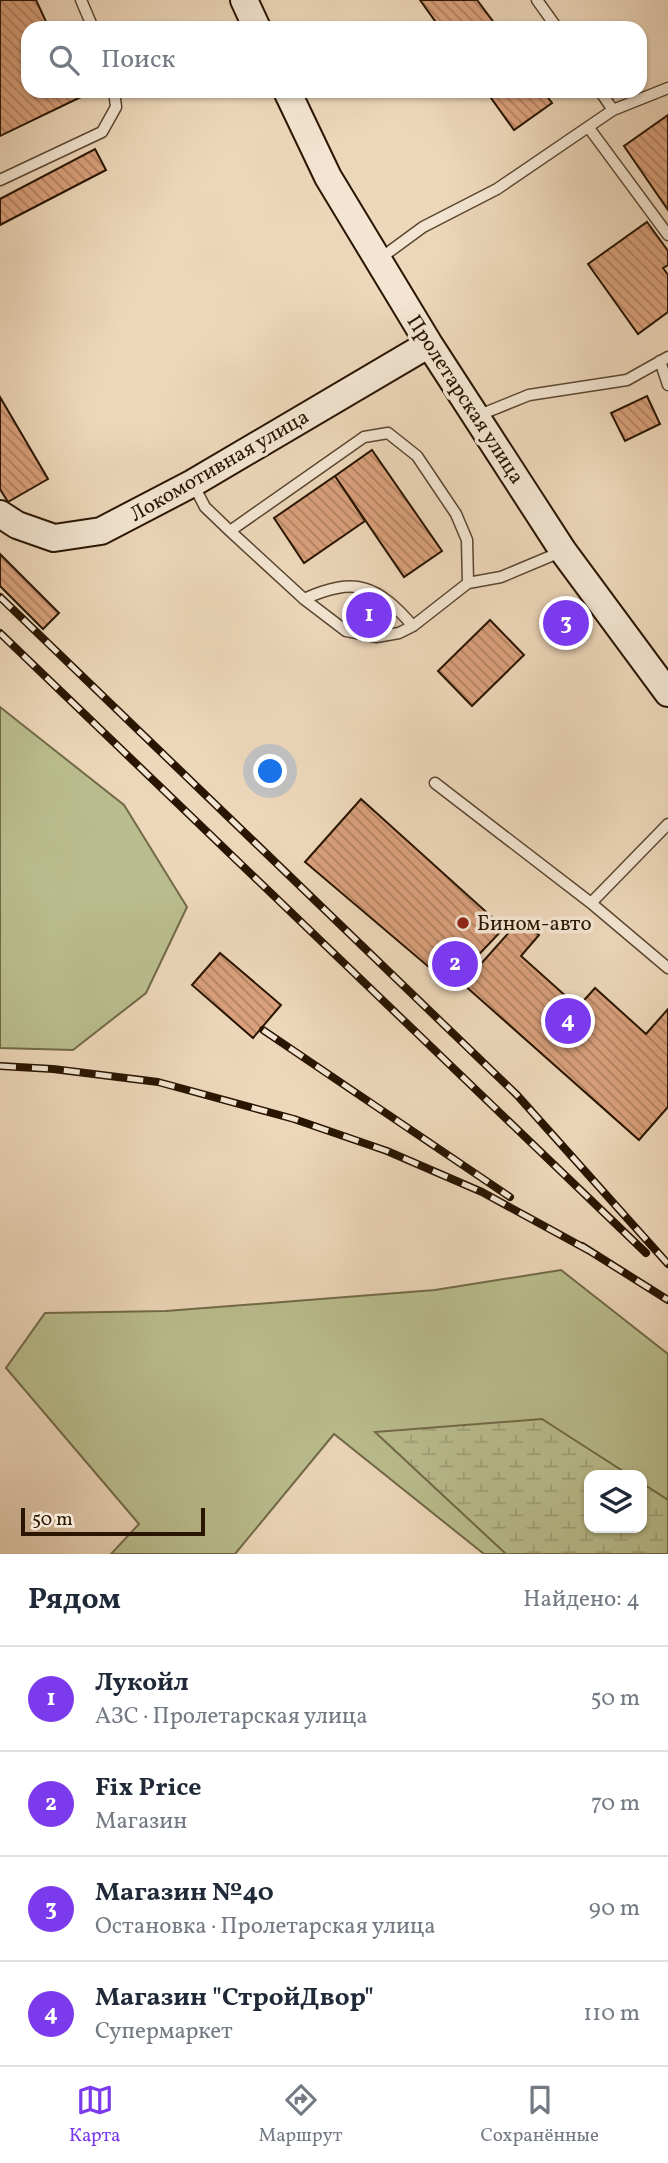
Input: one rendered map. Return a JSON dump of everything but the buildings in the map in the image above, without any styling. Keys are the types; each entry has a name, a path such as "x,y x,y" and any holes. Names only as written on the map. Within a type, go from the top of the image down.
{"main road":[{"path":"244,0 254,21"},
{"name":"Пролетарская улица","path":"291,98 328,177 429,344 564,551 668,693"},
{"name":"Локомотивная улица","path":"0,514 17,525 54,538 101,531 193,483 429,344"}],"lane":[{"path":"81,0 90,21"},
{"path":"537,0 552,21"},
{"path":"647,96 668,88"},
{"path":"0,180 102,132 116,107 115,98"},
{"path":"605,98 613,110"},
{"path":"377,260 423,227 497,189 613,110 643,98"},
{"path":"589,128 668,235"},
{"path":"476,416 529,395 627,380 664,359 668,385"},
{"path":"230,531 364,437 388,433 417,456 456,514 467,540 468,583"},
{"path":"193,483 205,507 304,598 346,631 376,636 399,633 413,626 468,583 501,577 564,551"},
{"path":"304,598 329,588 360,586 391,601 413,626"},
{"path":"435,783 591,903 668,968"},
{"path":"591,903 668,824"}],"green space":[{"path":"0,707 124,805 187,907 146,993 73,1050 0,1048"},
{"path":"561,1270 668,1354 668,1554 484,1554 334,1434 235,1554 111,1554 139,1524 6,1368 45,1313 166,1311 435,1290"},
{"path":"542,1419 621,1470 584,1470 584,1533 647,1533 647,1486 668,1500 668,1554 506,1554 375,1432"}],"railway":[{"path":"0,597 517,1095 668,1264"},
{"path":"0,633 646,1253"},
{"path":"263,1030 510,1197"},
{"path":"0,1066 53,1069 158,1082 294,1119 387,1151 482,1192 588,1250"},
{"path":"582,1246 668,1300"}],"place":[{"name":"Лукойл","path":"369,615"},
{"name":"Магазин №40","path":"566,623"},
{"name":"Бином-авто","path":"463,923"},
{"name":"Fix Price","path":"455,964"},
{"name":"Магазин \"СтройДвор\"","path":"568,1021"}]}
